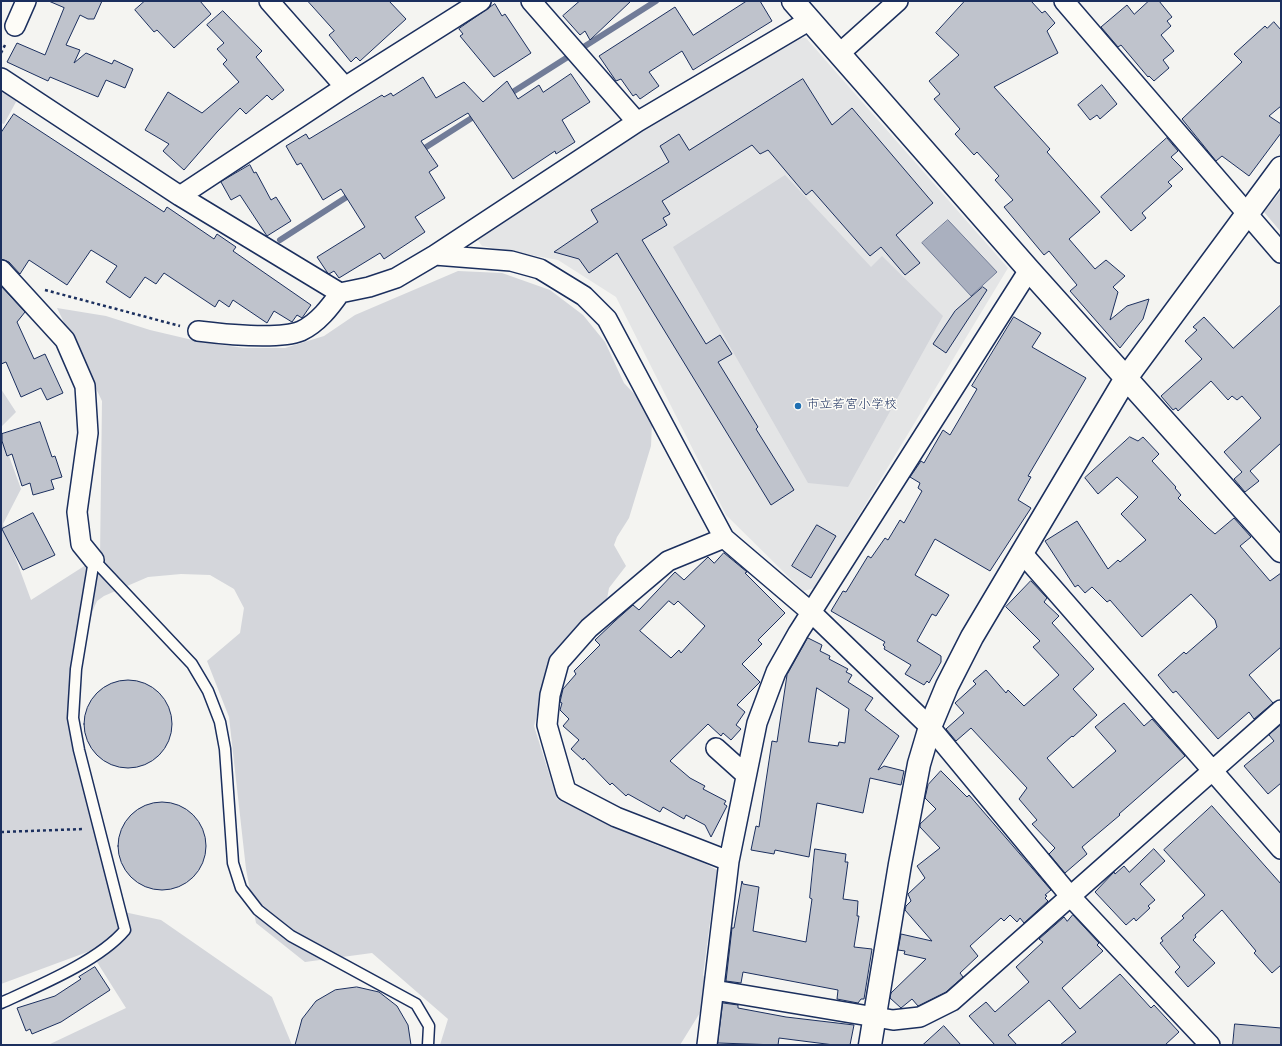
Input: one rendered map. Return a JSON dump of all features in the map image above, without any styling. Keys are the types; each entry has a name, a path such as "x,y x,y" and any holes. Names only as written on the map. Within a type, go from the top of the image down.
{"street":[{"path":"15,26 26,1"},
{"path":"269,1 345,87"},
{"path":"180,196 345,87 480,1"},
{"path":"532,1 637,122"},
{"path":"793,1 1029,270 1281,551"},
{"path":"840,53 898,1"},
{"path":"1064,1 1246,214 1281,252"},
{"path":"198,331 227,334 274,335 301,331 325,314 340,293 369,287 396,278 435,255 637,122 810,20"},
{"path":"1,78 180,196 340,293"},
{"path":"870,1045 900,864 919,764 930,727 947,686 972,637 1023,554 1126,378 1281,168"},
{"path":"435,255 511,261 540,269 584,296 607,319 724,538 812,613 930,727 1070,896 1200,1042"},
{"path":"1,270 66,340 85,386 88,433 77,512 81,544 94,560"},
{"path":"707,1045 729,861 757,723 776,672 1029,270"},
{"path":"724,538 668,561 590,628 559,662 550,695 547,725 566,792 616,817 729,861"},
{"path":"1023,554 1281,849"},
{"path":"714,990 875,1018 892,1020 920,1017 952,1001 1281,710"},
{"path":"716,748 746,774"}],"lane":[{"path":"1,1004 59,976 114,943 125,930 98,828 79,750 73,718 76,669 94,560"},
{"path":"94,560 192,664 208,691 220,722 233,863 241,888 258,910 290,936 416,1004 429,1026 428,1045"}],"path":[{"path":"19,288 36,287 198,331"},
{"path":"1,832 98,828"}],"shaded area":[{"name":"市立若宮小学校","path":"790,36 806,38 1008,268 815,588 803,591 726,515 616,297 558,260 482,246 474,235"},
{"path":"1,88 17,100 4,124 1,123"},
{"path":"785,175 871,267 882,256 943,316 848,487 808,483 673,247"},
{"path":"1281,191 1281,232 1264,212"},
{"path":"458,271 502,273 550,290 583,315 605,342 624,383 640,400 652,422 651,446 629,518 617,537 614,545 626,566 609,588 606,605 551,662 534,726 557,799 637,837 709,865 717,870 703,975 714,990 680,1045 440,1045 448,1019 372,953 305,962 256,923 246,869 229,717 207,661 240,633 244,608 234,589 210,575 181,574 148,577 104,596 97,601 93,610 78,669 75,718 124,912 161,920 272,997 292,1045 48,1045 126,1008 90,951 1,984 1,434 21,489 3,524 31,600 100,556 102,401 57,308 106,316 150,330 201,342 244,348 285,348 324,336 355,315"},
{"path":"1,389 16,412 1,427"}],"water":[{"path":"948,220 997,272 971,296 922,243"}],"building":[{"path":"49,1 102,1 94,19 88,19 80,15 66,45 80,50 74,63 86,53 112,64 114,60 133,69 125,88 106,80 98,97 50,77 48,81 7,62 17,43 45,55 64,8"},
{"path":"145,1 200,1 211,14 174,48 157,30 154,32 135,10"},
{"path":"308,1 389,1 406,19 360,61 356,57 351,62 329,35 334,31"},
{"path":"580,1 631,1 590,40 585,31 580,35 563,16"},
{"path":"747,1 760,1 772,21 693,70 682,51 649,72 659,86 640,99 636,94 633,96 621,79 616,81 599,56 675,7 693,35"},
{"path":"965,1 1031,1 1042,13 1045,11 1055,23 1047,31 1058,53 994,87 1050,149 1047,152 1100,212 1069,239 1095,269 1106,260 1125,276 1113,287 1118,292 1110,320 1127,306 1149,299 1143,319 1120,348 1070,291 1077,285 1049,251 1044,255 1004,207 1013,200 995,180 999,176 977,152 974,155 955,134 960,129 934,99 940,94 929,81 959,55 936,33"},
{"path":"1149,1 1159,1 1172,17 1167,21 1171,26 1161,35 1174,51 1163,60 1169,68 1154,81 1149,76 1148,77 1121,45 1118,47 1101,27 1127,5 1134,14"},
{"path":"495,4 502,16 505,14 531,53 494,77 460,36 463,34 459,29"},
{"path":"223,11 262,51 256,57 284,90 272,100 267,95 246,114 240,108 184,170 163,151 169,144 145,130 168,92 202,113 239,82 223,64 227,60 217,49 224,43 207,25"},
{"path":"1274,22 1281,30 1281,106 1269,116 1281,124 1281,133 1249,176 1222,156 1216,161 1182,119 1242,62 1234,54 1265,26 1267,28"},
{"path":"571,74 590,102 562,120 575,142 556,154 555,151 513,179 468,113 421,141 438,166 429,172 445,198 415,217 425,232 384,259 380,253 339,278 334,271 329,274 327,272 317,257 365,227 341,189 323,200 301,163 297,165 286,146 306,134 309,139 382,95 384,97 391,93 393,96 423,77 436,98 464,82 483,102 507,81 518,99 539,85 543,92"},
{"path":"803,79 832,125 852,108 933,203 896,235 920,263 905,275 881,247 870,256 812,190 806,195 768,150 760,154 752,145 662,201 670,214 663,218 667,225 642,240 706,344 720,335 732,354 718,362 758,427 756,429 794,490 771,505 617,253 589,273 579,259 554,252 598,222 591,210 669,162 660,146 679,134 689,150"},
{"path":"1102,85 1117,104 1100,119 1097,115 1090,120 1078,105"},
{"path":"14,114 164,212 167,207 214,239 217,234 236,247 233,251 311,305 302,318 297,315 292,322 274,311 267,323 233,300 229,307 219,300 215,307 164,273 156,284 145,277 130,298 106,282 117,266 91,250 67,285 29,260 20,274 9,262 1,259 1,133"},
{"path":"1167,138 1178,151 1171,157 1183,169 1168,182 1172,186 1142,213 1146,218 1131,231 1101,197"},
{"path":"250,165 254,173 256,172 271,200 276,197 291,221 267,236 240,195 231,200 221,182"},
{"path":"1,286 25,312 17,322 34,359 45,354 63,393 47,400 41,388 21,397 6,362 1,364"},
{"path":"983,287 987,290 946,353 933,344 955,311"},
{"path":"1281,305 1281,443 1250,471 1259,481 1245,492 1234,479 1242,472 1224,452 1261,418 1242,396 1237,400 1232,396 1228,400 1211,381 1178,411 1176,408 1173,410 1161,396 1202,359 1185,341 1197,330 1193,327 1204,317 1233,348"},
{"path":"1014,317 1041,333 1032,347 1086,378 1028,476 1031,477 1018,500 1031,508 990,571 935,539 915,575 949,595 936,616 932,614 917,641 941,656 941,662 929,683 927,681 924,685 905,674 911,665 884,649 885,647 883,645 885,642 831,611 843,591 846,592 868,556 871,558 885,538 888,540 900,520 904,523 922,491 918,488 920,483 910,477 921,461 924,463 943,430 950,435 977,389 972,386"},
{"path":"40,422 52,457 55,456 62,477 51,480 54,489 33,495 30,483 22,486 12,454 7,456 2,441 2,434"},
{"path":"1130,437 1138,441 1143,437 1159,454 1152,461 1176,487 1175,488 1181,495 1178,498 1208,528 1215,534 1234,518 1251,537 1240,546 1270,581 1281,573 1281,647 1249,675 1273,703 1254,719 1249,712 1218,739 1176,691 1173,693 1158,675 1184,652 1186,654 1217,627 1215,620 1191,594 1142,637 1110,600 1107,602 1092,587 1085,593 1078,585 1075,587 1045,541 1077,521 1108,569 1118,560 1120,562 1146,540 1121,514 1138,497 1117,477 1098,494 1085,478"},
{"path":"33,513 55,555 23,570 2,529"},
{"path":"817,525 836,536 811,578 792,566"},
{"path":"724,553 747,572 745,573 785,613 758,640 762,644 742,664 760,682 737,705 745,712 736,725 741,729 731,740 723,733 721,736 708,724 670,761 690,778 705,786 703,789 726,801 724,804 727,806 711,837 705,825 686,815 684,819 663,807 660,812 628,794 626,796 612,783 610,785 584,758 583,760 571,749 579,740 563,726 569,719 560,710 562,703 560,702 563,689 576,674 574,671 600,645 595,640 615,621 633,605 639,610 675,572 684,580 708,557 714,563","holes":["669,601 674,605 678,601 705,626 681,653 679,650 671,658 640,631"]},
{"path":"1031,581 1047,598 1044,602 1059,616 1052,623 1094,669 1073,689 1097,715 1047,758 1073,788 1116,751 1095,727 1124,703 1144,726 1152,719 1185,756 1082,847 1087,854 1065,873 1049,854 1055,848 1032,824 1037,820 1019,799 1027,788 971,728 956,741 946,729 964,713 955,703 976,684 973,681 986,670 1006,693 1008,690 1024,706 1059,675 1033,647 1040,641 1006,607"},
{"path":"808,638 822,645 820,651 830,656 829,659 848,669 846,672 852,675 848,682 873,698 865,710 899,736 878,770 884,766 904,771 901,785 870,778 863,813 817,803 809,857 775,850 774,854 751,850 756,826 759,827 772,741 777,742 787,675","holes":["817,688 849,709 845,743 839,742 838,746 809,742"]},
{"path":"119,680 137,680 153,687 165,699 172,715 172,733 165,749 153,761 137,768 119,768 103,761 91,749 84,733 84,715 91,699 103,687"},
{"path":"1281,725 1281,783 1268,794 1244,766 1274,741 1269,735"},
{"path":"941,771 967,797 969,795 1051,890 1045,895 1047,896 1045,898 1048,901 1024,923 1020,918 1017,922 1010,915 1004,921 1001,918 970,946 978,956 960,973 963,977 946,992 918,1006 912,999 901,1008 890,998 891,993 926,959 904,954 905,951 898,950 901,934 932,941 905,910 906,906 911,901 908,894 925,878 917,866 940,848 920,827 920,824 936,809 925,798 928,785"},
{"path":"153,802 171,802 187,809 199,821 206,837 206,855 199,871 187,883 171,890 153,890 137,883 125,871 118,855 118,837 125,821 137,809"},
{"path":"1212,806 1281,884 1281,965 1272,973 1254,953 1256,951 1222,910 1195,935 1196,937 1193,940 1215,963 1188,987 1175,972 1180,967 1160,943 1163,941 1161,938 1184,918 1182,916 1205,895 1164,850"},
{"path":"815,849 846,854 845,862 848,862 843,899 858,901 857,916 859,916 854,947 872,949 864,999 861,999 858,1003 837,999 838,990 743,972 741,983 726,981 732,928 734,928 742,881 743,884 759,887 753,931 806,942 812,899 810,898"},
{"path":"1154,849 1165,861 1140,884 1155,900 1148,906 1150,908 1136,921 1134,918 1126,925 1095,892 1114,872 1115,874 1124,866 1129,872"},
{"path":"1073,915 1099,943 1097,945 1103,951 1062,988 1080,1009 1120,974 1151,1008 1154,1005 1179,1032 1165,1045 1060,1045 1076,1032 1049,1000 1008,1035 1017,1045 995,1045 969,1016 986,1002 995,1012 1029,982 1016,967 1043,942 1039,939 1064,917 1067,921"},
{"path":"95,967 110,990 61,1022 32,1034 30,1029 26,1031 17,1008 55,996 81,979 79,977"},
{"path":"357,987 379,992 397,1006 408,1025 411,1045 295,1045 302,1019 316,1001 335,990"},
{"path":"723,1003 738,1005 738,1008 786,1017 854,1025 850,1045 834,1045 779,1038 778,1045 718,1043"},
{"path":"1235,1024 1281,1028 1281,1045 1233,1045"},
{"path":"944,1026 961,1045 923,1045"}],"waterway":[{"path":"508,95 656,1"},
{"path":"420,151 478,114"},
{"path":"280,240 353,193"}],"place":[{"name":"市立若宮小学校","path":"798,406"}]}
